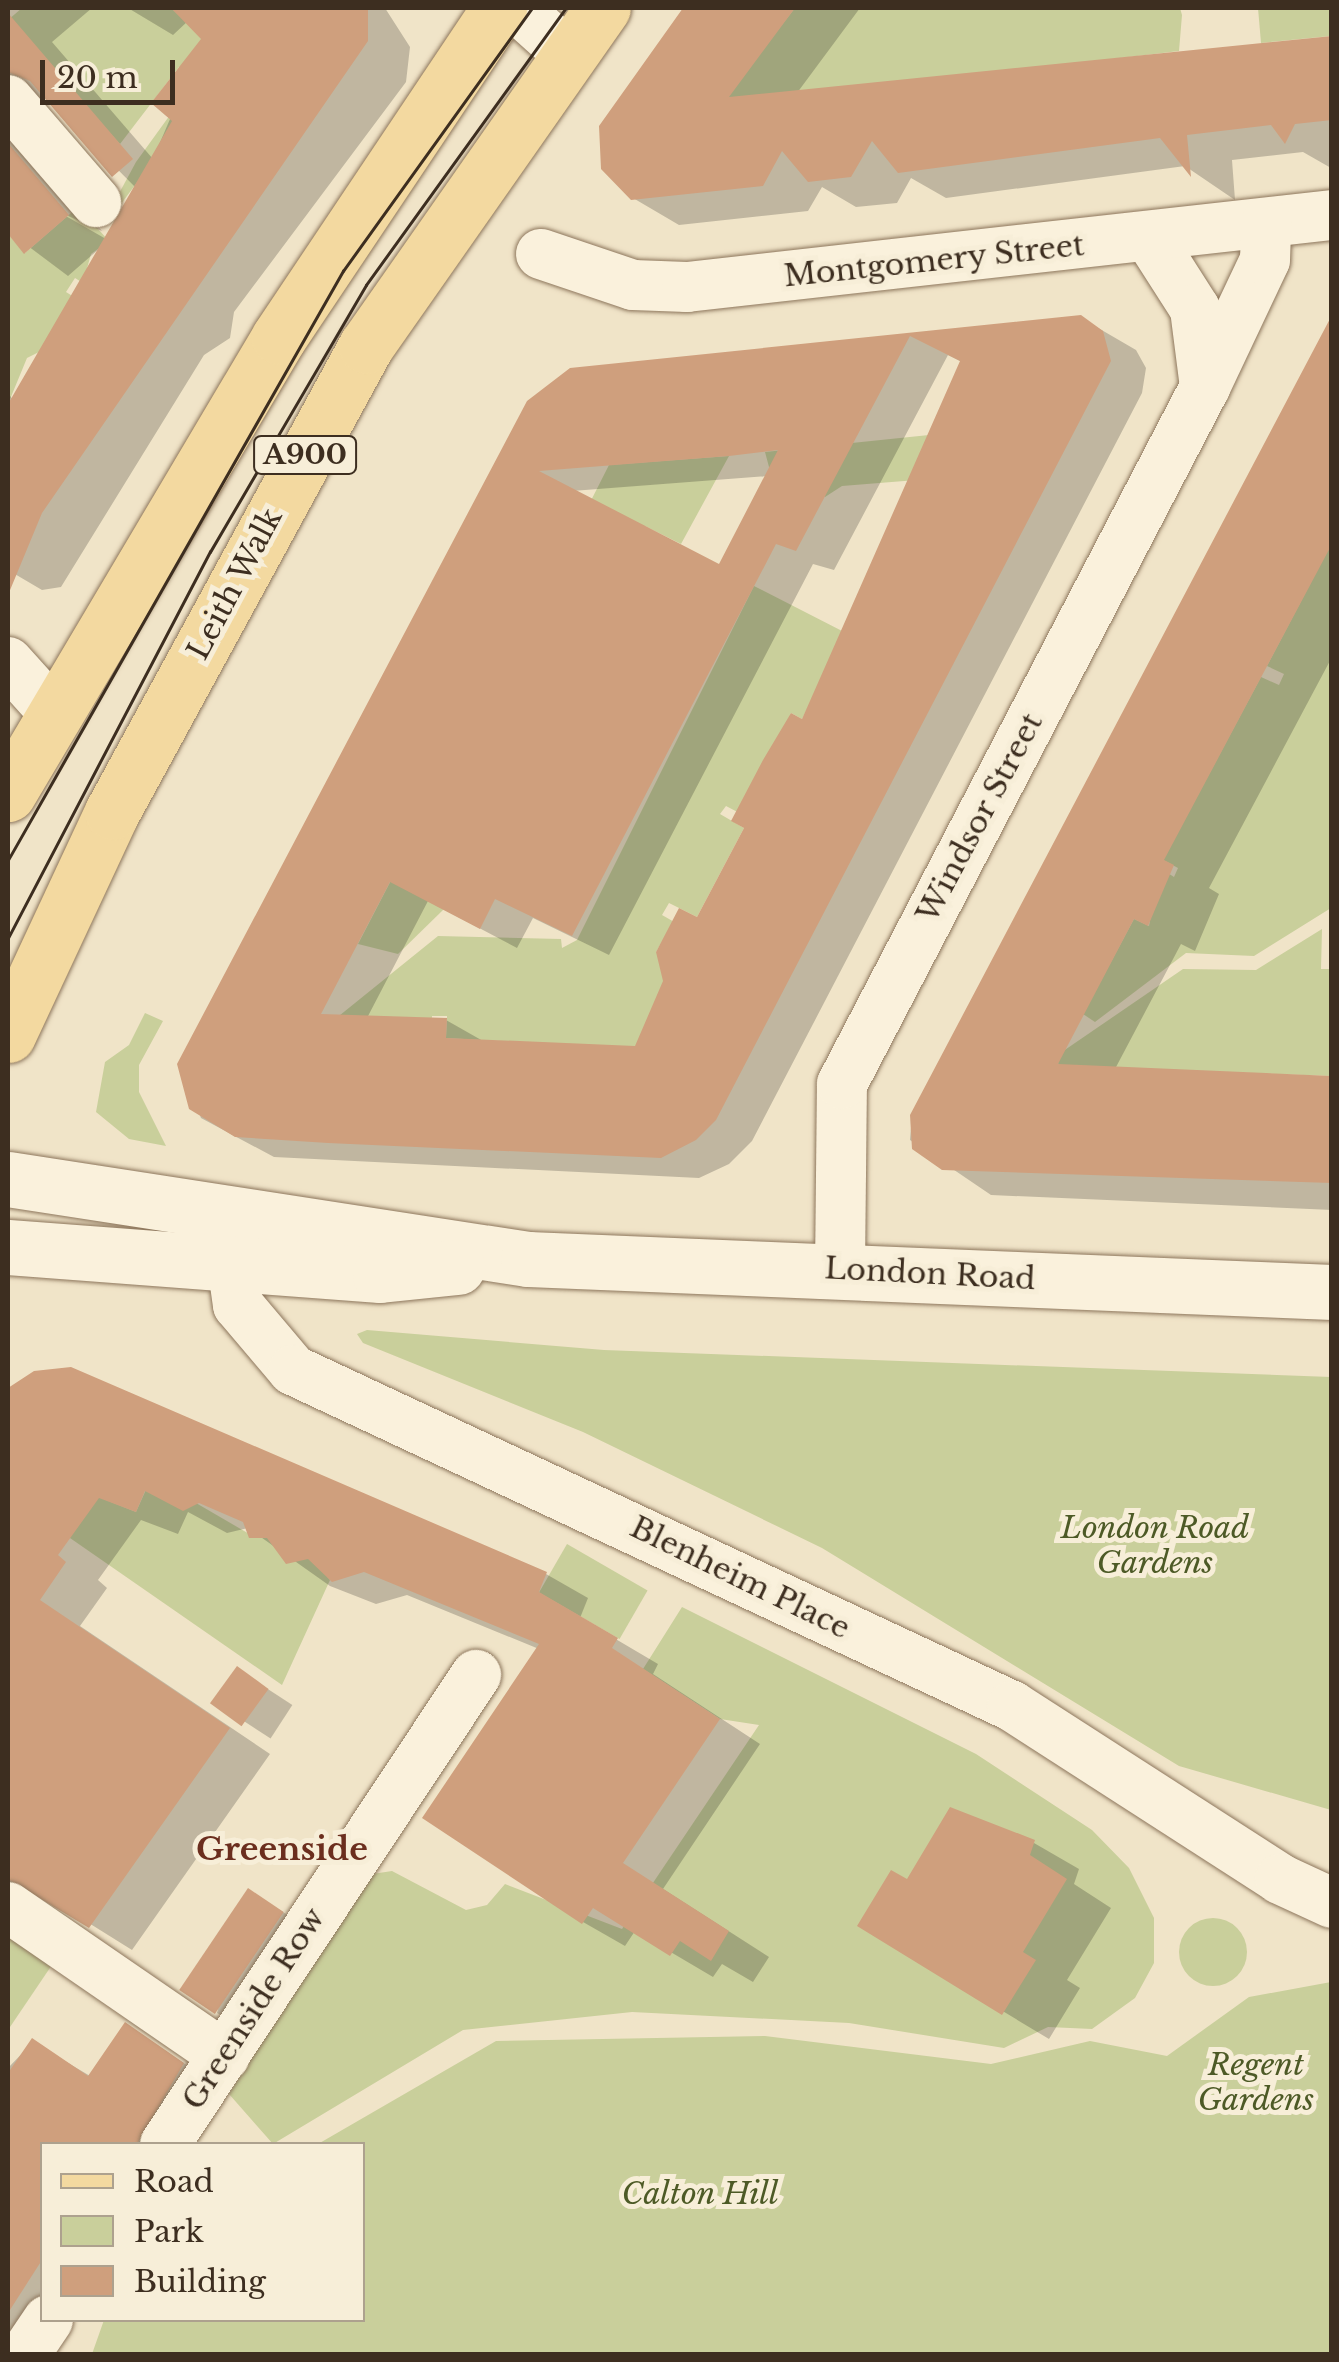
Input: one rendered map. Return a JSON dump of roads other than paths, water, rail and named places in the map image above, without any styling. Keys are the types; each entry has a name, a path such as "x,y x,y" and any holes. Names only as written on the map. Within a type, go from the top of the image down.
{"main road":[{"name":"A900","path":"8,794 279,338 499,8"},
{"name":"Leith Walk","path":"8,1035 112,812 366,346 603,8"},
{"name":"London Road","path":"8,1179 528,1259 1332,1292"},
{"name":"London Road","path":"8,1247 228,1268 380,1276 528,1259"}],"street":[{"path":"517,8 568,54"},
{"path":"8,100 96,202"},
{"name":"Montgomery Street","path":"541,254 633,285 708,286 1332,215"},
{"name":"Windsor Street","path":"840,1270 842,1084 1205,387 1265,260 1266,223"},
{"path":"1149,236 1195,309 1205,387"},
{"path":"8,662 54,713"},
{"name":"Blenheim Place","path":"227,1212 228,1268 260,1338 305,1378 1012,1706 1330,1902"},
{"name":"Greenside Row","path":"166,2142 476,1674"},
{"path":"8,1907 225,2056"},
{"path":"25,2354 47,2322"}],"tram line":[{"path":"8,860 343,271 532,8"},
{"path":"8,938 210,552 366,285 566,8"}],"district":[{"name":"Greenside","path":"282,1849"}],"park label":[{"name":"London Road Gardens","path":"1155,1545"},
{"name":"Regent Gardens","path":"1256,2082"},
{"name":"Calton Hill","path":"700,2194"}]}
